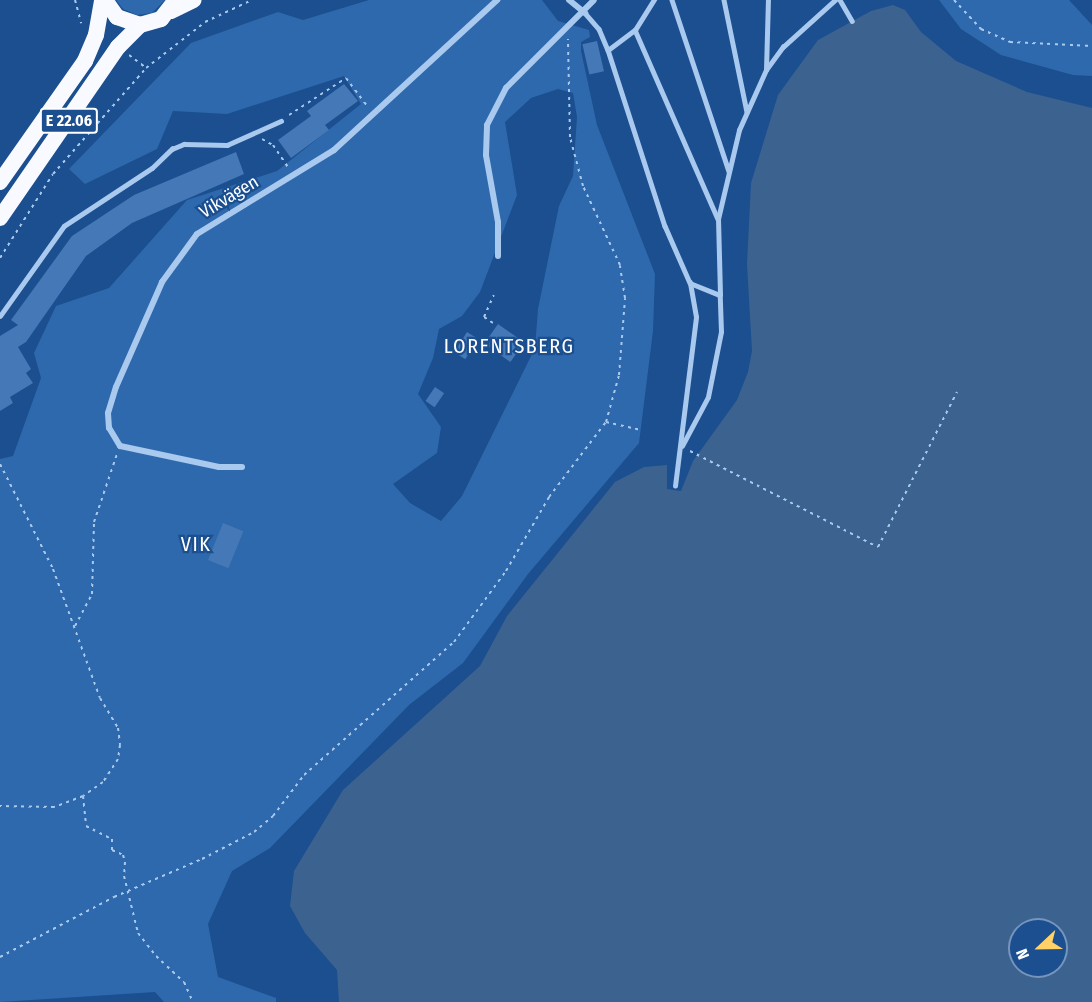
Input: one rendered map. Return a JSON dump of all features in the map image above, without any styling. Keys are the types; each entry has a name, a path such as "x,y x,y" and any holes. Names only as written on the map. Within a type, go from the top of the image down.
{"highway":[{"name":"E 22.06","path":"104,0 117,17 140,25"},
{"name":"E 22.06","path":"0,182 85,61 96,35 104,0"},
{"name":"E 22.06","path":"0,218 118,47 140,25 157,21 173,5 194,0"}],"street":[{"name":"Vikvägen","path":"120,446 109,428 108,413 162,282 197,234 334,150 373,112 417,77 497,0"},
{"path":"569,0 585,13"},
{"path":"498,256 498,222 486,155 487,125 506,88 585,13 594,0"},
{"path":"120,446 219,467 242,466"}],"lane":[{"path":"608,50 634,30 654,0"},
{"path":"672,0 729,171"},
{"path":"724,0 747,114"},
{"path":"766,70 768,0"},
{"path":"680,450 708,397 721,332 718,219 729,171 747,114 766,70 805,24 835,0"},
{"path":"840,0 852,21"},
{"path":"585,13 599,29 608,50 665,226 690,283 696,317 675,486"},
{"path":"634,30 718,219"},
{"path":"0,316 64,226 152,168 172,149 184,144 227,145 255,135 280,121"},
{"path":"690,283 720,295"}],"path":[{"path":"75,0 81,31"},
{"path":"0,258 53,174 146,68 205,22 252,0"},
{"path":"954,0 981,29 1010,42 1092,46"},
{"path":"0,957 128,891 254,832 273,816 304,775 382,703 420,676 454,642 506,571 549,497 606,422 619,375 625,298 620,265 583,186 570,137 568,27"},
{"path":"280,121 346,78 373,112"},
{"path":"255,135 273,145 291,178"},
{"path":"493,324 484,317 494,295"},
{"path":"690,451 878,547 957,392"},
{"path":"606,422 641,430"},
{"path":"74,627 92,594 94,522 120,446"},
{"path":"0,464 53,569 100,698 118,729 120,745 118,759 104,782 83,795 54,807 0,806"},
{"path":"83,795 86,826 112,839 112,850 123,855 128,891 138,933 156,956 184,982 193,1002"}],"shaded area":[{"path":"116,0 165,0 152,13 137,15 123,9"},
{"path":"369,0 542,0 558,21 589,30 590,37 581,42 581,51 597,125 655,274 653,331 639,443 528,574 463,663 409,705 270,848 232,871 208,924 218,977 276,998 276,1002 164,1002 155,992 0,1002 0,459 13,456 41,378 34,353 56,306 109,288 187,200 277,171 361,104 344,76 227,114 173,111 157,149 85,184 69,169 191,43 278,12 303,20","holes":["558,89 573,93 577,117 573,176 559,206 538,309 535,348 462,496 441,521 410,503 393,484 437,453 441,427 418,394 433,358 439,329 462,316 480,292 517,195 505,122 531,98"]},
{"path":"939,0 1069,0 1092,25 1092,76 1073,75 1001,55 961,29"},
{"path":"893,5 905,10 921,32 956,61 1027,92 1092,108 1092,1002 339,1002 337,970 305,933 290,906 294,871 343,790 480,666 507,616 615,482 644,467 667,465 667,489 681,491 693,461 737,400 748,372 752,351 747,264 751,183 778,95 818,40 871,11"}],"building":[{"path":"597,41 604,71 589,75 582,44"},
{"path":"344,84 358,101 325,125 329,130 291,158 278,140 311,116 307,111"},
{"path":"236,152 244,174 132,223 86,256 26,342 18,347 31,369 26,373 33,383 10,397 13,403 0,411 0,336 18,325 11,320 72,236 134,195"},
{"path":"498,324 524,342 510,362 484,344"},
{"path":"467,332 478,339 465,359 454,352"},
{"path":"435,387 444,393 435,407 425,401"},
{"path":"223,523 243,531 228,568 208,560"}],"district":[{"name":"LORENTSBERG","path":"509,346"},
{"name":"VIK","path":"196,544"}]}
